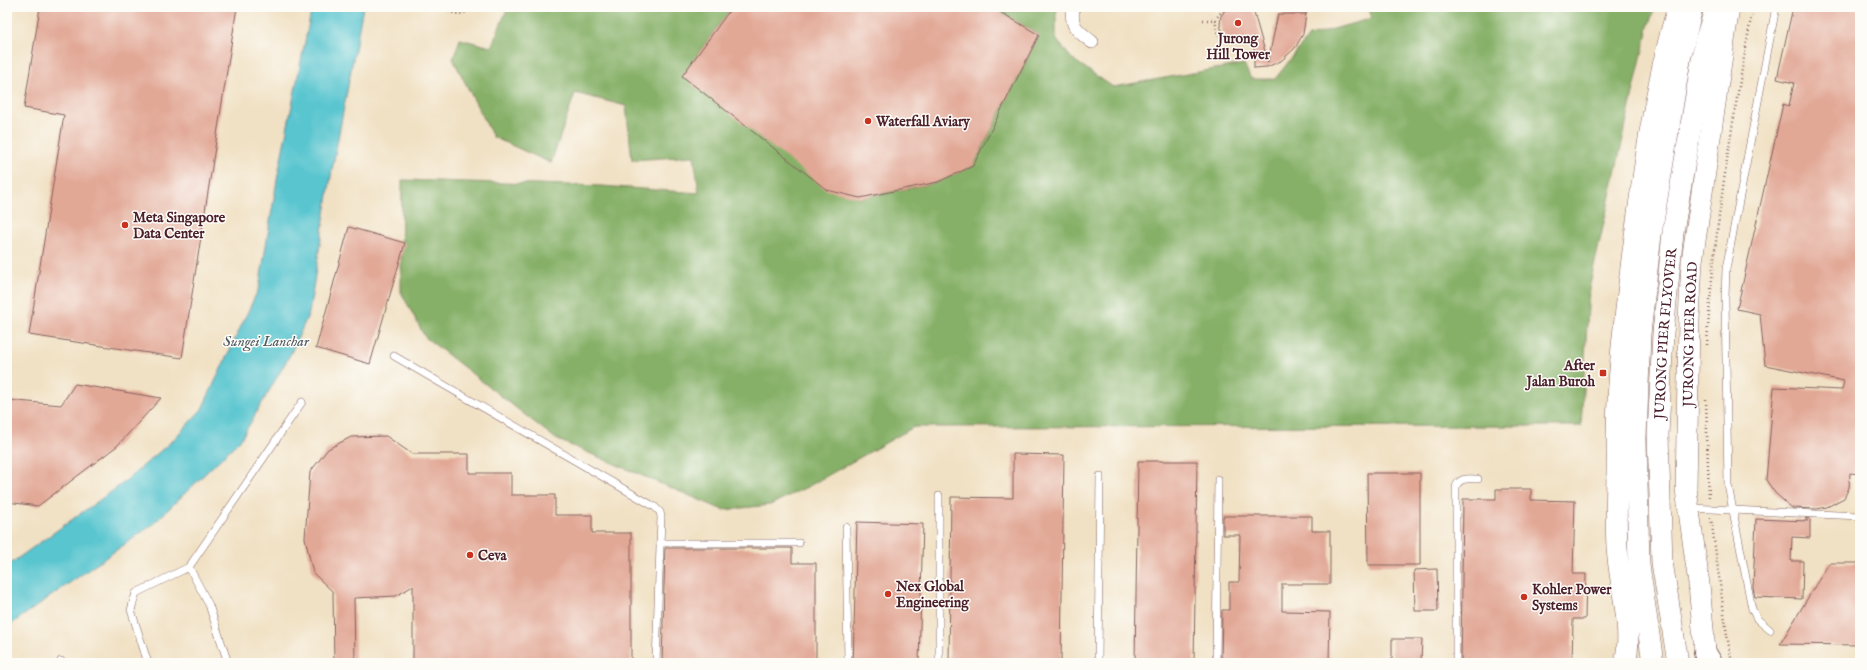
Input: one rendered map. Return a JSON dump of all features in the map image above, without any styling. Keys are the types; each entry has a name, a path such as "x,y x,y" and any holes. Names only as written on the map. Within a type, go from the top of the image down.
{"main road":[{"path":"1632,663 1617,548 1618,430 1624,331 1644,166 1665,52 1678,7"},
{"name":"JURONG PIER FLYOVER","path":"1653,663 1639,565 1636,438 1640,334 1651,234 1681,54 1692,7"},
{"name":"JURONG PIER FLYOVER","path":"1678,663 1662,562 1658,435 1663,333 1673,232 1705,42 1716,7"},
{"name":"JURONG PIER ROAD","path":"1708,660 1686,489 1686,442 1692,261 1729,7"},
{"path":"1625,663 1627,654 1626,625"}],"street":[{"path":"1073,7 1072,18 1075,29 1092,42"}],"lane":[{"path":"1770,630 1757,619 1752,609 1728,485 1725,298 1726,269 1776,7"},
{"path":"394,356 655,507 660,512 656,663"},
{"path":"148,663 131,610 136,593 189,567 302,402"},
{"path":"1098,663 1100,476"},
{"path":"1216,663 1218,479"},
{"path":"1456,663 1456,487 1460,481 1464,479 1478,479"},
{"path":"939,496 939,663"},
{"path":"1689,508 1860,516"},
{"path":"846,527 848,663"},
{"path":"660,543 799,543"},
{"path":"189,567 209,605 228,663"}],"path":[{"path":"442,7 447,11 458,14 464,13 472,7"},
{"path":"1218,36 1215,20 1225,7"},
{"path":"1306,14 1308,7"},
{"path":"1204,20 1215,20"}],"green space":[{"path":"508,7 732,7 682,76 860,198 938,182 973,166 1039,35 992,7 1059,7 1056,13 1056,39 1072,59 1113,87 1244,64 1251,79 1275,79 1309,36 1372,18 1368,7 1655,7 1648,27 1589,289 1581,426 914,427 809,486 770,505 723,510 556,439 425,337 401,292 402,180 602,186 699,193 694,156 632,160 626,106 575,93 551,163 493,137 453,59 460,39 491,47"}],"water":[{"name":"Sungei Lanchar","path":"312,7 363,7 332,170 309,313 291,353 241,439 152,525 7,627 7,566 122,484 172,441 202,409 259,288 278,174"}],"building":[{"name":"Meta Singapore Data Center","path":"40,7 237,7 182,358 29,335 64,115 24,108"},
{"name":"Waterfall Aviary","path":"732,7 992,7 1039,35 973,166 938,182 860,198 827,190 682,76"},
{"path":"1227,7 1249,7 1254,13 1268,62 1278,14 1306,14 1303,34 1295,48 1281,61 1267,67 1254,68 1254,37 1239,41 1227,38 1222,32 1220,24 1221,16"},
{"path":"1793,7 1850,7 1860,9 1860,474 1850,473 1849,488 1844,498 1827,507 1817,509 1792,508 1775,493 1766,480 1774,387 1842,390 1844,381 1765,365 1760,314 1737,309 1783,104 1789,106 1794,83 1777,79"},
{"path":"349,227 405,243 370,364 316,348"},
{"path":"75,384 161,398 117,446 38,506 7,502 7,400 61,405"},
{"name":"Ceva","path":"386,436 412,454 469,454 469,473 511,473 511,495 555,495 555,515 592,515 592,533 631,533 631,663 413,663 413,586 396,596 354,598 355,663 334,663 333,592 313,573 305,538 310,472 328,449 351,437"},
{"path":"1013,454 1064,455 1061,663 949,663 951,497 1013,498"},
{"path":"1138,461 1197,461 1194,663 1135,663"},
{"path":"1367,473 1420,473 1420,565 1368,565"},
{"name":"Kohler Power Systems","path":"1496,489 1531,489 1531,500 1575,501 1573,574 1586,574 1585,619 1573,619 1572,663 1461,663 1463,499 1496,499"},
{"path":"1223,516 1312,516 1312,531 1330,531 1330,584 1282,584 1282,611 1330,612 1329,663 1221,663 1222,610 1229,610 1229,582 1239,582 1240,535 1223,535"},
{"path":"1805,518 1810,519 1810,538 1792,537 1791,561 1803,561 1802,599 1755,597 1753,588 1756,519 1808,521"},
{"name":"Nex Global Engineering","path":"857,522 923,524 919,663 853,663"},
{"path":"665,548 792,548 792,563 816,563 816,663 662,663"},
{"path":"1829,563 1860,563 1860,645 1780,644"},
{"path":"1437,569 1438,611 1415,611 1414,570"},
{"path":"1392,639 1422,639 1421,663 1392,663"}],"place":[{"name":"Jurong Hill Tower","path":"1238,23"},
{"name":"Waterfall Aviary","path":"868,121"},
{"name":"Meta Singapore Data Center","path":"125,225"},
{"name":"After Jalan Buroh","path":"1603,373"},
{"name":"Ceva","path":"470,555"},
{"name":"Nex Global Engineering","path":"888,594"},
{"name":"Kohler Power Systems","path":"1524,597"}]}
